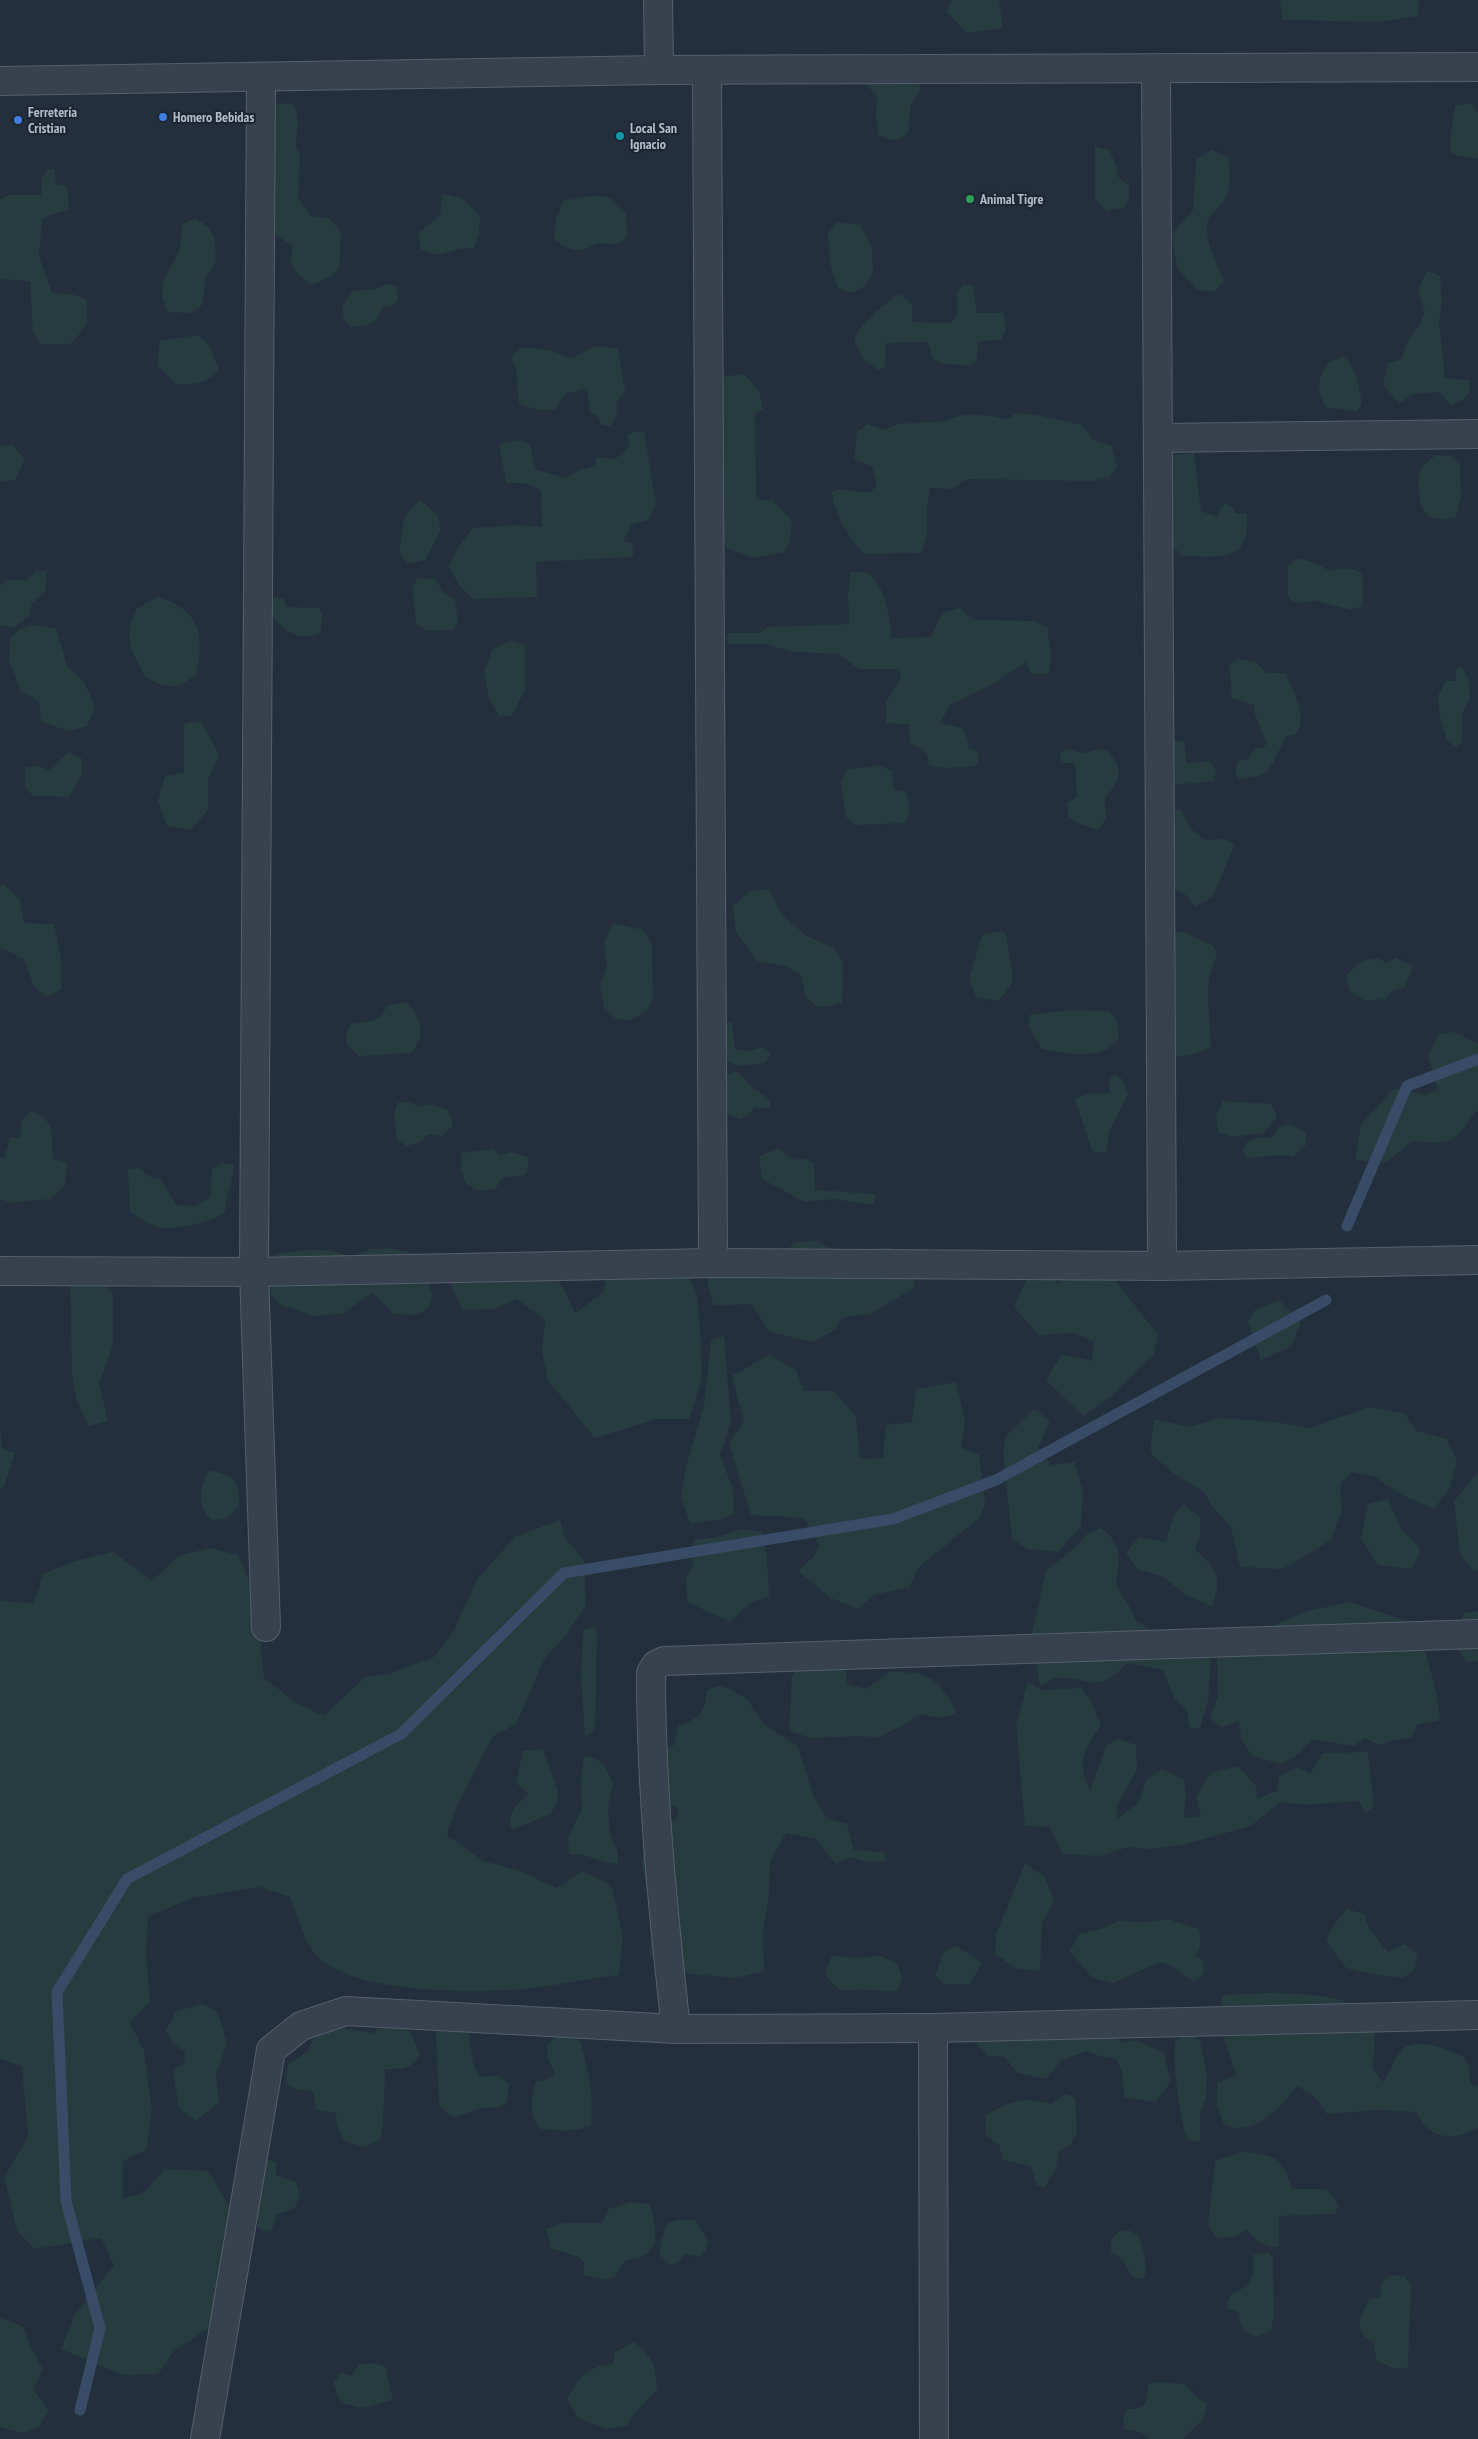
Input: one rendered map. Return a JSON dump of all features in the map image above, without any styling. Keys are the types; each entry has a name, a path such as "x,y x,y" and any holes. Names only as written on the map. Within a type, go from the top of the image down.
{"street":[{"path":"658,0 659,70"},
{"path":"0,81 659,70 1478,67"},
{"path":"1156,69 1162,1266"},
{"path":"707,70 713,1263"},
{"path":"261,77 254,1272 266,1627"},
{"path":"1158,438 1478,434"},
{"path":"0,1270 254,1272 713,1263 1162,1266 1478,1260"},
{"path":"676,2029 664,1922 651,1733 651,1673 656,1666 664,1661 1478,1634"},
{"path":"206,2439 271,2050 301,2026 346,2011 676,2029 933,2028 1478,2015"},
{"path":"933,2028 934,2439"}],"green space":[{"path":"952,0 999,0 1003,28 967,33 947,12"},
{"path":"1280,0 1419,0 1418,16 1379,22 1283,20"},
{"path":"918,70 920,91 911,104 908,132 902,138 890,140 878,135 876,116 877,96 864,82"},
{"path":"281,103 295,105 298,122 296,144 300,157 298,198 310,216 329,218 341,232 339,269 330,277 312,285 298,274 290,262 293,247 280,237 261,228 269,106"},
{"path":"1471,103 1478,113 1478,159 1451,154 1450,141 1455,106"},
{"path":"1095,146 1109,150 1115,162 1119,178 1129,186 1129,199 1124,208 1107,211 1095,200"},
{"path":"1212,150 1229,158 1230,178 1226,197 1210,217 1207,226 1210,248 1224,282 1213,292 1197,290 1178,270 1171,235 1193,210 1196,160"},
{"path":"54,169 56,184 67,186 69,210 49,215 42,220 39,256 52,293 71,294 86,299 88,313 86,324 70,344 41,344 33,332 30,281 0,279 0,199 9,195 41,195 42,177 48,170"},
{"path":"442,194 464,200 480,217 479,234 474,248 437,255 421,249 418,233 440,216"},
{"path":"590,196 610,197 626,213 627,236 618,244 600,243 582,250 564,246 554,239 556,219 563,201"},
{"path":"195,218 208,227 215,239 216,261 206,276 202,305 191,313 168,312 162,294 164,280 179,251 182,224"},
{"path":"838,222 860,225 872,248 873,275 862,288 853,293 838,288 830,263 828,233"},
{"path":"1427,271 1440,276 1442,302 1439,322 1445,378 1469,380 1470,392 1463,400 1451,406 1440,392 1413,394 1399,404 1383,384 1388,363 1402,359 1408,340 1419,326 1425,312 1418,290"},
{"path":"387,284 397,286 398,301 391,307 383,306 378,317 372,323 351,327 344,319 342,307 353,291 376,289"},
{"path":"964,284 973,285 977,313 1004,313 1006,330 1001,339 978,342 977,360 969,366 941,363 933,359 928,342 886,343 885,368 878,370 864,360 854,341 867,320 885,304 899,294 912,304 912,322 950,323 957,315 957,292"},
{"path":"197,335 209,345 219,370 205,381 177,384 157,366 160,341"},
{"path":"596,346 618,349 625,391 616,403 616,416 609,426 601,424 596,415 590,413 588,393 584,389 565,394 555,410 538,410 519,404 516,368 511,358 519,348 546,350 571,359"},
{"path":"1346,356 1357,377 1362,404 1356,412 1326,407 1319,389 1322,374 1328,362"},
{"path":"744,374 759,391 763,409 755,414 756,499 772,500 792,521 790,542 784,552 752,558 726,548 712,502 719,377"},
{"path":"1016,413 1037,415 1082,425 1093,440 1112,446 1117,467 1108,478 1092,481 968,479 952,489 930,488 927,510 927,534 921,553 865,554 853,541 839,517 832,492 839,489 869,493 877,486 872,467 854,458 857,432 868,424 885,430 898,424 946,421 961,416 977,414 1007,420"},
{"path":"637,431 644,432 656,504 648,520 632,524 623,541 632,543 634,557 536,562 537,597 473,599 459,585 449,567 456,550 473,528 517,525 542,527 541,490 524,483 506,483 499,444 519,440 530,445 536,470 566,478 580,470 595,466 596,457 615,459 629,447 628,434"},
{"path":"12,445 25,459 15,480 0,482 0,446"},
{"path":"1194,453 1201,511 1218,517 1220,508 1226,503 1233,507 1235,513 1247,514 1247,530 1244,541 1238,549 1230,554 1209,557 1182,556 1167,540 1157,483 1174,455"},
{"path":"1436,455 1451,456 1460,465 1461,495 1456,517 1447,519 1433,518 1428,515 1421,504 1418,483 1420,470 1424,464"},
{"path":"421,500 438,516 441,529 425,560 407,564 399,552 404,522 409,511"},
{"path":"1298,558 1313,562 1330,571 1347,568 1363,575 1362,606 1351,610 1316,601 1293,603 1288,595 1288,566"},
{"path":"37,570 47,572 45,592 32,603 29,616 13,628 0,625 0,586 8,579 26,581"},
{"path":"851,572 863,572 877,582 885,600 892,638 931,637 942,613 960,608 974,620 1033,621 1047,627 1051,654 1049,674 1031,674 1026,662 993,684 950,705 940,723 961,728 964,731 969,749 977,750 979,759 975,766 945,768 929,765 924,751 910,744 909,724 886,723 886,702 901,678 899,669 859,669 839,654 794,652 764,644 729,644 726,637 729,633 759,633 767,627 849,624 848,593"},
{"path":"418,578 435,579 445,594 455,599 458,623 452,630 427,631 416,624 412,587"},
{"path":"267,596 283,598 286,607 319,608 322,614 321,633 303,636 287,631 275,619 265,604"},
{"path":"158,597 172,602 183,609 191,617 199,636 199,661 196,675 177,687 158,684 145,676 131,649 129,630 136,609"},
{"path":"33,625 56,628 67,666 84,682 95,707 87,726 68,731 41,721 39,701 21,691 9,662 10,639 18,630"},
{"path":"510,641 525,645 525,690 512,715 500,717 489,699 484,672 492,650"},
{"path":"1237,659 1255,662 1267,673 1285,673 1298,703 1301,719 1296,734 1287,736 1266,772 1251,778 1239,779 1235,773 1238,761 1249,759 1254,749 1263,748 1267,743 1255,715 1254,705 1232,698 1229,666"},
{"path":"1461,667 1469,679 1470,698 1462,714 1462,742 1457,748 1447,740 1439,713 1438,696 1446,681 1456,681 1456,669"},
{"path":"191,722 202,723 219,755 208,779 208,810 191,830 167,826 158,800 165,776 184,772 184,724"},
{"path":"1171,739 1184,742 1187,763 1210,761 1216,771 1214,781 1173,785 1165,756"},
{"path":"1070,749 1083,754 1097,749 1106,750 1116,762 1119,774 1115,785 1105,798 1106,819 1098,830 1080,824 1069,817 1067,803 1077,797 1075,763 1061,763 1060,752"},
{"path":"69,752 82,759 82,774 69,797 33,796 25,786 25,767 37,766 49,770"},
{"path":"878,765 892,771 894,790 905,791 910,807 905,823 856,825 846,817 841,782 847,770"},
{"path":"1172,808 1181,810 1191,829 1205,840 1226,839 1235,844 1212,898 1195,906 1186,895 1171,887"},
{"path":"4,885 20,900 24,923 54,924 61,957 61,989 47,997 34,987 24,959 0,947 0,886"},
{"path":"769,889 781,913 806,936 834,948 843,963 842,1002 833,1006 818,1007 806,998 801,975 786,966 757,961 736,932 733,906 750,891"},
{"path":"613,923 643,930 652,944 653,1000 647,1010 632,1020 616,1019 604,1007 600,985 607,967 604,943"},
{"path":"1001,931 1006,934 1013,980 1004,995 997,1001 976,997 969,979 982,935"},
{"path":"1182,931 1213,946 1217,954 1209,977 1208,996 1211,1048 1194,1054 1173,1057 1165,934"},
{"path":"1378,958 1386,963 1396,958 1413,966 1405,987 1391,991 1386,999 1365,1001 1350,991 1346,975 1362,961"},
{"path":"406,1002 415,1013 420,1026 419,1040 411,1053 359,1056 347,1045 346,1034 351,1024 373,1021 384,1012 387,1006"},
{"path":"1071,1010 1109,1011 1117,1020 1119,1038 1112,1046 1100,1052 1083,1054 1042,1049 1029,1028 1029,1015"},
{"path":"716,1022 732,1023 735,1049 749,1051 763,1047 771,1054 765,1063 739,1066 722,1059"},
{"path":"1454,1032 1478,1044 1478,1111 1475,1112 1462,1131 1451,1140 1436,1143 1413,1141 1385,1163 1355,1160 1361,1124 1394,1088 1424,1095 1438,1090 1428,1055 1439,1034"},
{"path":"735,1071 769,1100 771,1103 768,1109 754,1107 750,1114 740,1119 729,1115 723,1107 725,1077"},
{"path":"1114,1074 1122,1079 1128,1094 1109,1132 1106,1152 1093,1153 1075,1099 1086,1094 1110,1093 1109,1080"},
{"path":"411,1101 417,1107 431,1104 448,1110 453,1125 442,1136 428,1134 420,1142 407,1146 397,1140 394,1114 397,1103"},
{"path":"1223,1101 1271,1104 1277,1117 1264,1133 1232,1137 1218,1132 1216,1116"},
{"path":"31,1111 45,1119 49,1124 52,1136 53,1159 67,1162 65,1186 50,1199 11,1203 0,1199 0,1158 4,1158 10,1138 20,1138 22,1120"},
{"path":"1291,1124 1306,1133 1306,1145 1293,1157 1282,1155 1247,1158 1242,1150 1247,1142 1260,1137 1271,1138 1279,1127"},
{"path":"777,1148 795,1160 805,1158 814,1164 815,1190 875,1194 874,1203 867,1204 834,1199 805,1202 762,1179 759,1157"},
{"path":"493,1149 500,1156 510,1152 529,1157 527,1173 521,1176 502,1178 495,1189 480,1191 466,1184 461,1170 461,1153"},
{"path":"223,1163 234,1165 225,1212 220,1216 193,1225 165,1228 151,1224 130,1212 128,1169 139,1168 151,1177 161,1179 176,1205 195,1206 210,1198 212,1169"},
{"path":"817,1241 825,1246 843,1250 891,1247 907,1261 915,1287 870,1314 842,1317 835,1330 812,1342 770,1332 751,1304 714,1306 709,1289 708,1275 711,1262 721,1247 759,1250 776,1260 796,1242"},
{"path":"389,1248 412,1253 421,1259 432,1295 429,1307 418,1315 394,1314 372,1293 342,1314 313,1316 279,1304 262,1284 275,1254 304,1250 331,1250 351,1257 370,1249"},
{"path":"608,1257 682,1263 697,1294 702,1379 689,1419 657,1419 595,1438 548,1380 542,1351 545,1320 517,1299 494,1309 463,1310 447,1277 545,1265 563,1287 575,1313 604,1292"},
{"path":"89,1270 113,1294 113,1345 99,1384 108,1421 88,1426 76,1398 72,1376 70,1271"},
{"path":"1108,1271 1158,1335 1153,1356 1113,1395 1083,1416 1046,1380 1062,1354 1092,1361 1094,1342 1074,1333 1039,1335 1014,1307 1028,1276 1045,1274 1058,1284 1072,1275"},
{"path":"1279,1300 1301,1323 1291,1347 1261,1360 1248,1321 1255,1310"},
{"path":"724,1336 731,1423 720,1455 733,1489 734,1513 723,1519 690,1524 681,1496 686,1467 704,1406 711,1340"},
{"path":"769,1355 796,1370 804,1391 834,1391 856,1417 860,1459 883,1458 886,1425 912,1422 916,1389 956,1382 965,1420 961,1448 979,1455 985,1504 979,1518 919,1567 909,1587 874,1595 858,1609 831,1598 798,1571 814,1556 819,1546 804,1518 751,1515 729,1444 744,1421 732,1376"},
{"path":"1369,1407 1404,1413 1417,1431 1447,1439 1457,1461 1450,1488 1434,1509 1402,1495 1375,1477 1352,1472 1340,1483 1342,1511 1331,1540 1283,1569 1240,1567 1231,1527 1212,1506 1204,1492 1172,1472 1150,1453 1154,1419 1190,1427 1220,1418 1276,1422 1310,1428"},
{"path":"1034,1409 1050,1421 1038,1447 1051,1465 1074,1462 1083,1490 1081,1526 1058,1552 1027,1549 1012,1539 1003,1452 1006,1436"},
{"path":"0,1428 2,1448 15,1453 4,1486 0,1488"},
{"path":"209,1470 230,1477 234,1480 238,1490 239,1506 226,1519 212,1520 203,1508 201,1496 203,1483"},
{"path":"1478,1472 1478,1571 1473,1570 1460,1555 1454,1501"},
{"path":"1388,1499 1401,1529 1419,1547 1419,1556 1410,1569 1378,1565 1361,1538 1368,1504"},
{"path":"1183,1504 1200,1517 1200,1536 1195,1549 1209,1563 1216,1575 1217,1588 1212,1607 1185,1594 1162,1576 1138,1570 1126,1553 1139,1537 1165,1542 1175,1513"},
{"path":"560,1520 565,1538 584,1560 586,1605 566,1635 545,1658 516,1724 493,1736 457,1805 447,1835 483,1861 518,1870 557,1888 582,1871 611,1885 623,1936 619,1975 510,1990 434,1990 376,1983 349,1975 328,1964 309,1945 290,1897 259,1887 192,1898 148,1917 146,1953 150,2002 129,2022 144,2050 152,2111 146,2150 123,2161 123,2198 142,2194 165,2169 209,2171 241,2228 222,2319 174,2351 158,2374 123,2375 61,2349 74,2316 114,2265 101,2238 35,2249 17,2231 4,2177 28,2137 22,2066 0,2059 0,1601 34,1603 43,1574 75,1561 113,1552 152,1581 178,1556 210,1548 238,1555 253,1590 264,1678 297,1703 324,1716 365,1677 389,1674 434,1657 454,1630 477,1579 515,1537"},
{"path":"1100,1528 1108,1534 1116,1546 1119,1561 1116,1586 1135,1619 1151,1631 1212,1644 1208,1700 1200,1729 1189,1727 1187,1711 1174,1698 1163,1670 1127,1663 1117,1673 1101,1682 1059,1678 1040,1686 1031,1637 1046,1571 1078,1545 1087,1534"},
{"path":"742,1529 762,1532 767,1557 769,1596 749,1604 730,1622 687,1602 686,1578 693,1566 693,1540 718,1537"},
{"path":"1349,1602 1419,1625 1437,1696 1440,1720 1417,1725 1412,1738 1394,1740 1380,1745 1365,1738 1354,1746 1312,1739 1300,1753 1281,1764 1252,1756 1241,1738 1239,1721 1222,1727 1210,1718 1218,1696 1217,1649 1308,1611"},
{"path":"1478,1611 1478,1661 1468,1662 1458,1650 1456,1634 1464,1613"},
{"path":"594,1626 597,1632 595,1730 585,1737 581,1677 583,1631"},
{"path":"839,1652 846,1669 847,1684 866,1689 891,1671 916,1673 928,1677 940,1686 952,1703 955,1714 938,1718 920,1714 904,1725 877,1738 864,1736 811,1738 789,1731 792,1676 808,1653"},
{"path":"1028,1682 1042,1690 1081,1688 1091,1701 1101,1725 1086,1749 1084,1756 1083,1771 1090,1791 1106,1746 1118,1739 1136,1745 1137,1769 1117,1806 1117,1819 1139,1802 1146,1780 1162,1769 1184,1780 1186,1799 1183,1818 1201,1816 1196,1798 1210,1773 1238,1766 1256,1786 1257,1799 1277,1791 1279,1777 1297,1767 1310,1774 1323,1753 1368,1752 1374,1806 1366,1813 1358,1801 1305,1805 1280,1802 1251,1826 1182,1845 1146,1849 1128,1847 1100,1856 1063,1854 1050,1827 1025,1826 1016,1725"},
{"path":"721,1685 746,1698 765,1725 798,1746 814,1798 828,1819 847,1824 854,1850 884,1852 886,1861 866,1862 851,1857 836,1864 816,1839 786,1833 770,1861 769,1896 763,1932 764,1971 734,1978 671,1972 650,1956 651,1919 642,1862 646,1834 676,1819 679,1809 663,1802 653,1755 674,1745 678,1726 700,1714 703,1710 707,1690"},
{"path":"543,1749 557,1789 558,1799 551,1814 511,1830 511,1814 517,1805 529,1794 516,1783 523,1751"},
{"path":"584,1756 595,1758 604,1765 613,1784 608,1806 610,1835 618,1852 618,1864 583,1855 569,1854 568,1838 582,1809 581,1779"},
{"path":"1025,1863 1045,1877 1054,1901 1042,1923 1040,1971 1018,1969 995,1954 996,1934"},
{"path":"1347,1909 1364,1914 1369,1929 1388,1952 1404,1944 1417,1954 1415,1969 1403,1978 1346,1968 1326,1941 1333,1926"},
{"path":"1168,1919 1199,1929 1200,1944 1195,1957 1203,1960 1204,1973 1194,1982 1174,1967 1160,1962 1113,1983 1092,1978 1070,1951 1079,1934 1101,1929 1119,1921 1145,1922"},
{"path":"957,1946 982,1963 970,1984 945,1984 935,1976 944,1951"},
{"path":"832,1955 853,1958 881,1956 898,1964 902,1978 897,1991 841,1990 825,1974"},
{"path":"1269,1993 1327,1997 1355,2006 1365,2014 1372,2025 1375,2046 1372,2068 1383,2082 1393,2062 1401,2051 1408,2046 1415,2044 1432,2045 1463,2056 1469,2066 1470,2084 1478,2086 1478,2128 1466,2134 1447,2136 1440,2135 1426,2128 1416,2112 1378,2110 1327,2114 1317,2099 1298,2086 1265,2119 1249,2127 1240,2128 1224,2125 1217,2105 1217,2083 1236,2075 1218,2019 1223,1995"},
{"path":"203,2004 218,2012 227,2043 216,2075 219,2102 196,2121 179,2108 173,2070 184,2064 185,2053 173,2043 166,2030 176,2011"},
{"path":"387,2023 403,2024 413,2037 420,2056 409,2066 385,2069 383,2125 380,2140 364,2147 344,2141 337,2124 336,2113 316,2110 313,2091 297,2090 286,2083 288,2064 308,2051 317,2030 335,2027 372,2033"},
{"path":"452,2029 468,2032 474,2067 481,2077 498,2075 509,2084 507,2102 497,2107 480,2109 453,2117 439,2106 436,2032"},
{"path":"1114,2033 1121,2043 1136,2040 1164,2053 1171,2082 1155,2102 1124,2097 1122,2072 1116,2059 1099,2056 1087,2051 1062,2060 1046,2079 1017,2073 1005,2057 987,2056 970,2037"},
{"path":"559,2035 578,2035 585,2058 591,2090 592,2113 591,2125 580,2129 566,2131 541,2129 534,2118 532,2101 535,2082 546,2080 555,2073 548,2058 547,2045"},
{"path":"1184,2035 1195,2036 1200,2041 1207,2075 1206,2097 1200,2113 1200,2140 1194,2142 1187,2138 1184,2130 1176,2076 1175,2042"},
{"path":"1066,2094 1075,2098 1077,2133 1070,2146 1059,2151 1055,2171 1045,2187 1037,2186 1031,2166 1003,2160 999,2145 986,2136 985,2115 1017,2101 1032,2100 1052,2104"},
{"path":"1242,2152 1262,2154 1276,2159 1285,2170 1292,2189 1326,2189 1339,2205 1335,2214 1279,2216 1279,2247 1261,2243 1247,2230 1233,2237 1217,2238 1208,2225 1215,2161"},
{"path":"270,2160 276,2163 276,2175 296,2182 300,2196 294,2209 277,2214 271,2233 258,2228 256,2204 260,2162"},
{"path":"630,2202 650,2204 655,2224 655,2242 647,2254 626,2260 614,2278 603,2279 584,2275 584,2262 578,2257 551,2248 546,2229 563,2223 602,2223 608,2209"},
{"path":"678,2220 695,2220 708,2240 701,2257 685,2254 679,2262 670,2265 660,2255 661,2240 667,2223"},
{"path":"1128,2230 1138,2235 1143,2251 1146,2272 1145,2277 1142,2279 1133,2278 1123,2260 1111,2251 1111,2240 1119,2231"},
{"path":"1268,2252 1273,2259 1274,2315 1271,2330 1257,2337 1248,2333 1243,2328 1240,2323 1239,2313 1227,2308 1232,2295 1246,2286 1251,2279 1253,2255"},
{"path":"1391,2275 1404,2276 1411,2285 1408,2367 1397,2369 1377,2361 1373,2342 1366,2338 1360,2328 1361,2317 1370,2299 1381,2297 1382,2284"},
{"path":"0,2317 24,2327 30,2347 43,2369 33,2389 49,2411 38,2427 22,2433 0,2427"},
{"path":"634,2342 652,2362 656,2374 657,2389 637,2411 627,2426 608,2429 578,2418 567,2399 576,2384 590,2370 613,2364 615,2352"},
{"path":"373,2363 385,2366 393,2400 362,2408 341,2403 333,2384 341,2372 352,2376 359,2365"},
{"path":"1158,2382 1183,2384 1207,2405 1203,2419 1183,2439 1149,2439 1140,2432 1124,2429 1123,2419 1127,2409 1136,2409 1146,2404 1148,2384"}],"waterway":[{"path":"1347,1226 1407,1086 1478,1059"},
{"path":"80,2410 100,2328 66,2201 57,1992 127,1879 401,1734 564,1573 893,1519 996,1480 1326,1300"}],"place":[{"name":"Homero Bebidas","path":"163,117"},
{"name":"Ferretería Cristian","path":"18,120"},
{"name":"Local San Ignacio","path":"620,136"},
{"name":"Animal Tigre","path":"970,199"}]}
